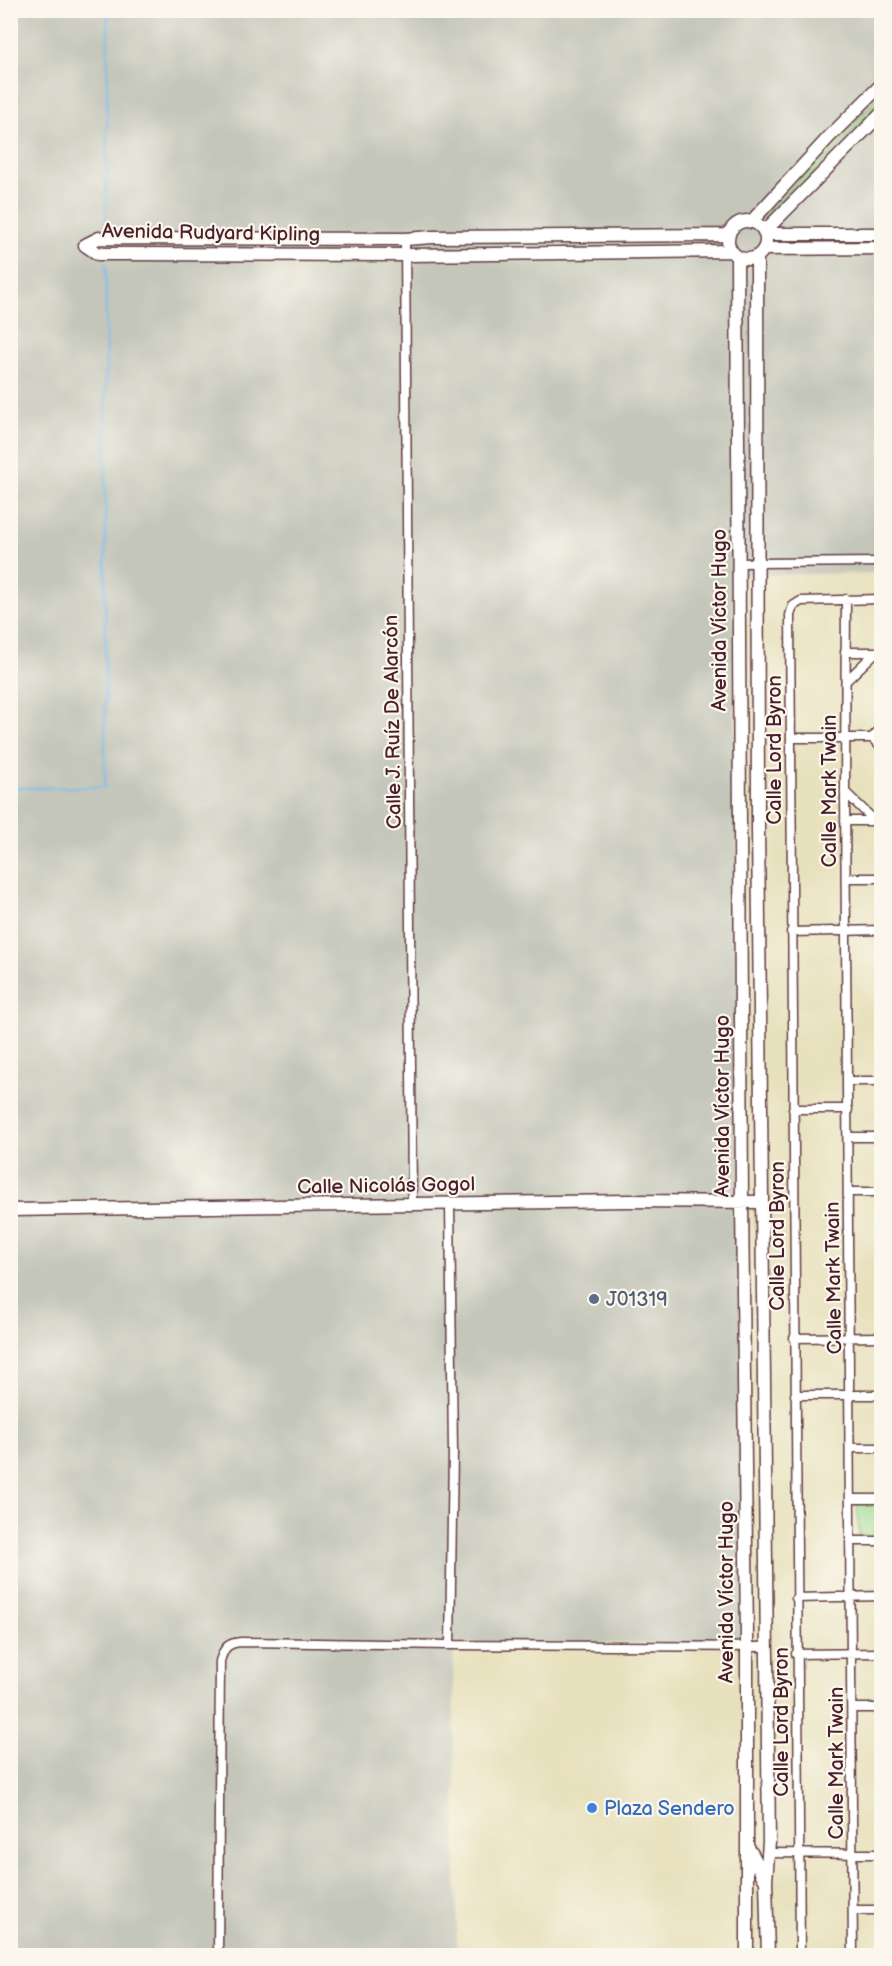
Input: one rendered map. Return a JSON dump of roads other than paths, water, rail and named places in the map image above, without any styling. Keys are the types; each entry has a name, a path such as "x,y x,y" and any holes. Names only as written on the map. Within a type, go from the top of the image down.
{"street":[{"path":"751,222 829,137 882,84"},
{"path":"760,253 765,233 882,113"},
{"path":"765,233 761,227 751,222 740,223 734,226 729,234 729,246 734,254 747,260 760,253 882,248"},
{"path":"765,233 882,234"},
{"name":"Avenida Rudyard Kipling","path":"729,234 405,239 99,238 85,245 98,254 734,254"},
{"path":"126,239 126,254"},
{"name":"Calle J. Ruíz De Alarcón","path":"405,239 412,1204"},
{"name":"Avenida Víctor Hugo","path":"760,253 757,563 768,1956"},
{"name":"Avenida Víctor Hugo","path":"734,254 740,563 747,1956"},
{"path":"737,459 757,458"},
{"path":"740,563 882,562"},
{"name":"Calle Mark Twain","path":"846,599 845,821 853,1956"},
{"name":"Calle Lord Byron","path":"800,1956 791,932 791,611 793,606 801,601 882,599"},
{"path":"845,652 879,652"},
{"path":"846,681 879,652"},
{"path":"882,726 877,738 882,748"},
{"path":"791,738 877,738"},
{"path":"845,792 878,821"},
{"path":"845,821 878,821"},
{"path":"846,878 882,878"},
{"path":"791,932 882,930"},
{"path":"848,1081 882,1081"},
{"path":"793,1109 848,1109"},
{"path":"849,1137 882,1137"},
{"path":"848,1192 882,1192"},
{"name":"Calle Nicolás Gogol","path":"10,1210 762,1202"},
{"path":"450,1204 453,1451 450,1645"},
{"path":"795,1338 882,1337"},
{"path":"795,1395 882,1395"},
{"path":"850,1448 882,1448"},
{"path":"850,1499 882,1499"},
{"path":"851,1541 882,1541"},
{"path":"796,1598 882,1596"},
{"path":"218,1956 220,1661 227,1646 232,1642 766,1647"},
{"path":"796,1654 882,1653"},
{"path":"852,1708 882,1708"},
{"path":"747,1847 754,1855 766,1881"},
{"path":"768,1853 882,1854"},
{"path":"853,1910 882,1910"}],"waterway":[{"path":"106,232 108,10"},
{"path":"10,788 105,787 106,263"}],"place":[{"name":"J01319","path":"594,1299"},
{"name":"Plaza Sendero","path":"592,1808"}]}
